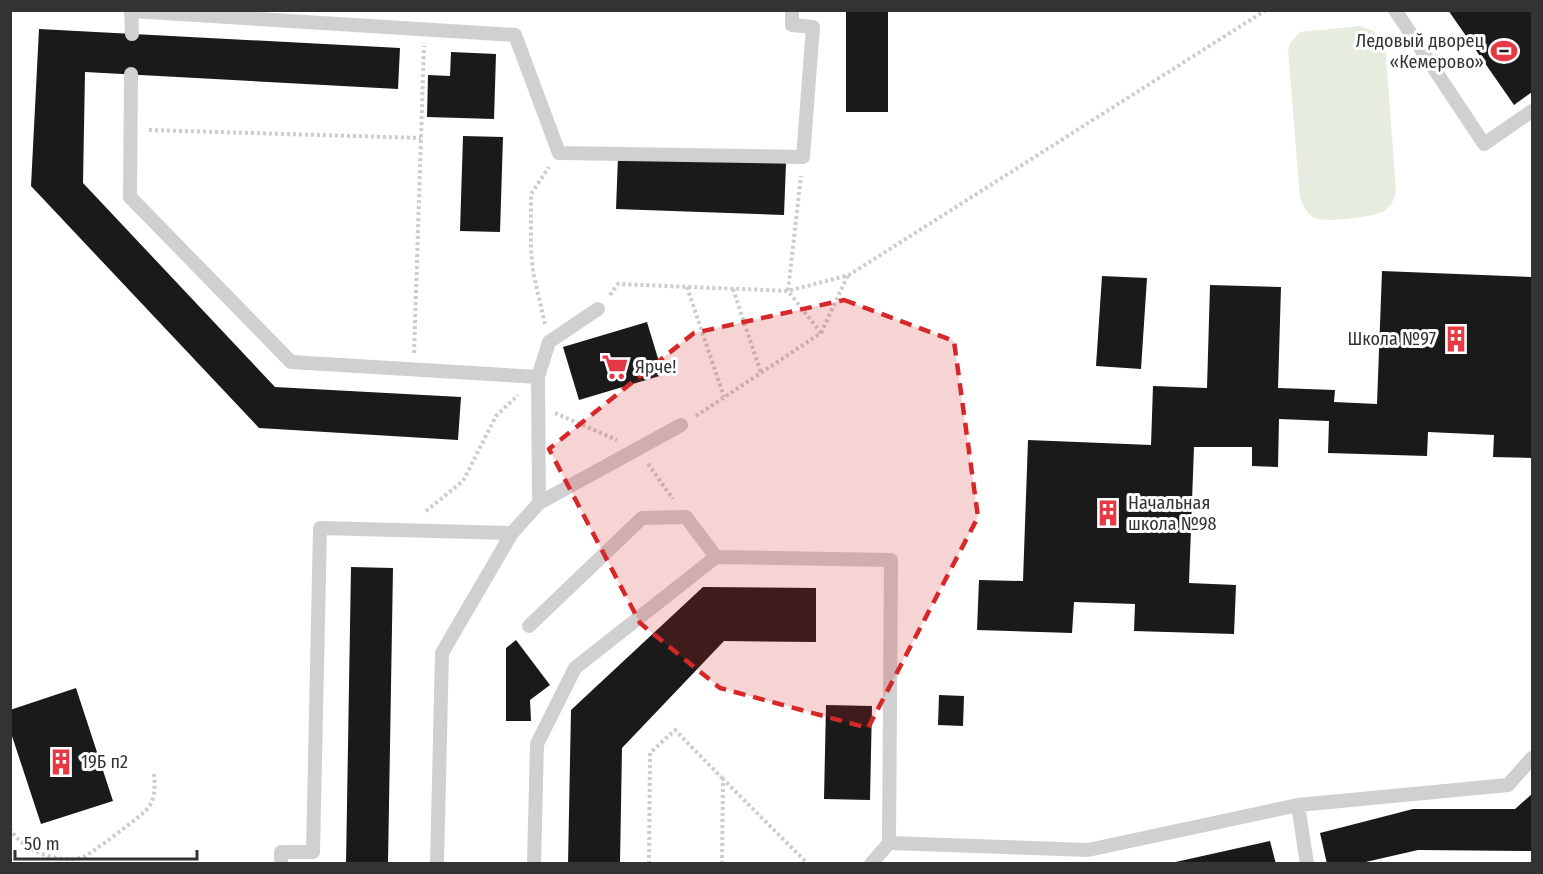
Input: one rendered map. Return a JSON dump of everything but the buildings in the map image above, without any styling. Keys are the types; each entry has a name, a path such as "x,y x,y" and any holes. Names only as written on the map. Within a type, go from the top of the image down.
{"lane":[{"path":"132,34 132,11 515,35 559,153 803,157 813,27 792,25 792,10"},
{"path":"1395,10 1484,144 1533,111"},
{"path":"131,75 130,197 291,362 538,377"},
{"path":"539,503 538,377 549,342 598,309"},
{"path":"437,864 442,653 512,533 539,503 681,425"},
{"path":"529,626 642,518 686,517 717,557"},
{"path":"280,864 281,852 313,852 320,528 512,533"},
{"path":"534,864 537,744 575,668 717,557 891,560 889,843 871,864"},
{"path":"889,843 1088,850 1298,805 1508,785 1533,758"},
{"path":"1298,805 1308,864"}],"path":[{"path":"598,309 618,284 788,291 849,274 1266,10"},
{"path":"414,369 424,29"},
{"path":"130,130 421,138"},
{"path":"549,342 533,272 531,194 559,153"},
{"path":"803,157 788,291 821,333"},
{"path":"681,425 821,333 849,274"},
{"path":"687,287 724,397"},
{"path":"733,289 761,373"},
{"path":"402,530 464,481 496,416 538,377"},
{"path":"649,864 650,753 675,730 808,864"},
{"path":"10,828 15,838 36,851 60,859 84,857 148,809 156,790 154,774"},
{"path":"722,864 723,779"}],"highlighted area":[{"path":"844,300 954,341 978,517 868,728 720,688 640,623 549,449 694,333"}],"shaded area":[{"path":"1360,26 1374,31 1385,43 1396,191 1391,205 1379,213 1331,220 1318,219 1306,211 1300,198 1288,50 1290,43 1300,32"}],"place":[{"name":"Ледовый дворец «Кемерово»","path":"1504,51"},
{"name":"Школа №97","path":"1456,339"},
{"name":"Ярче!","path":"615,367"},
{"name":"Начальная школа №98","path":"1108,513"},
{"name":"19Б п2","path":"61,762"}]}
